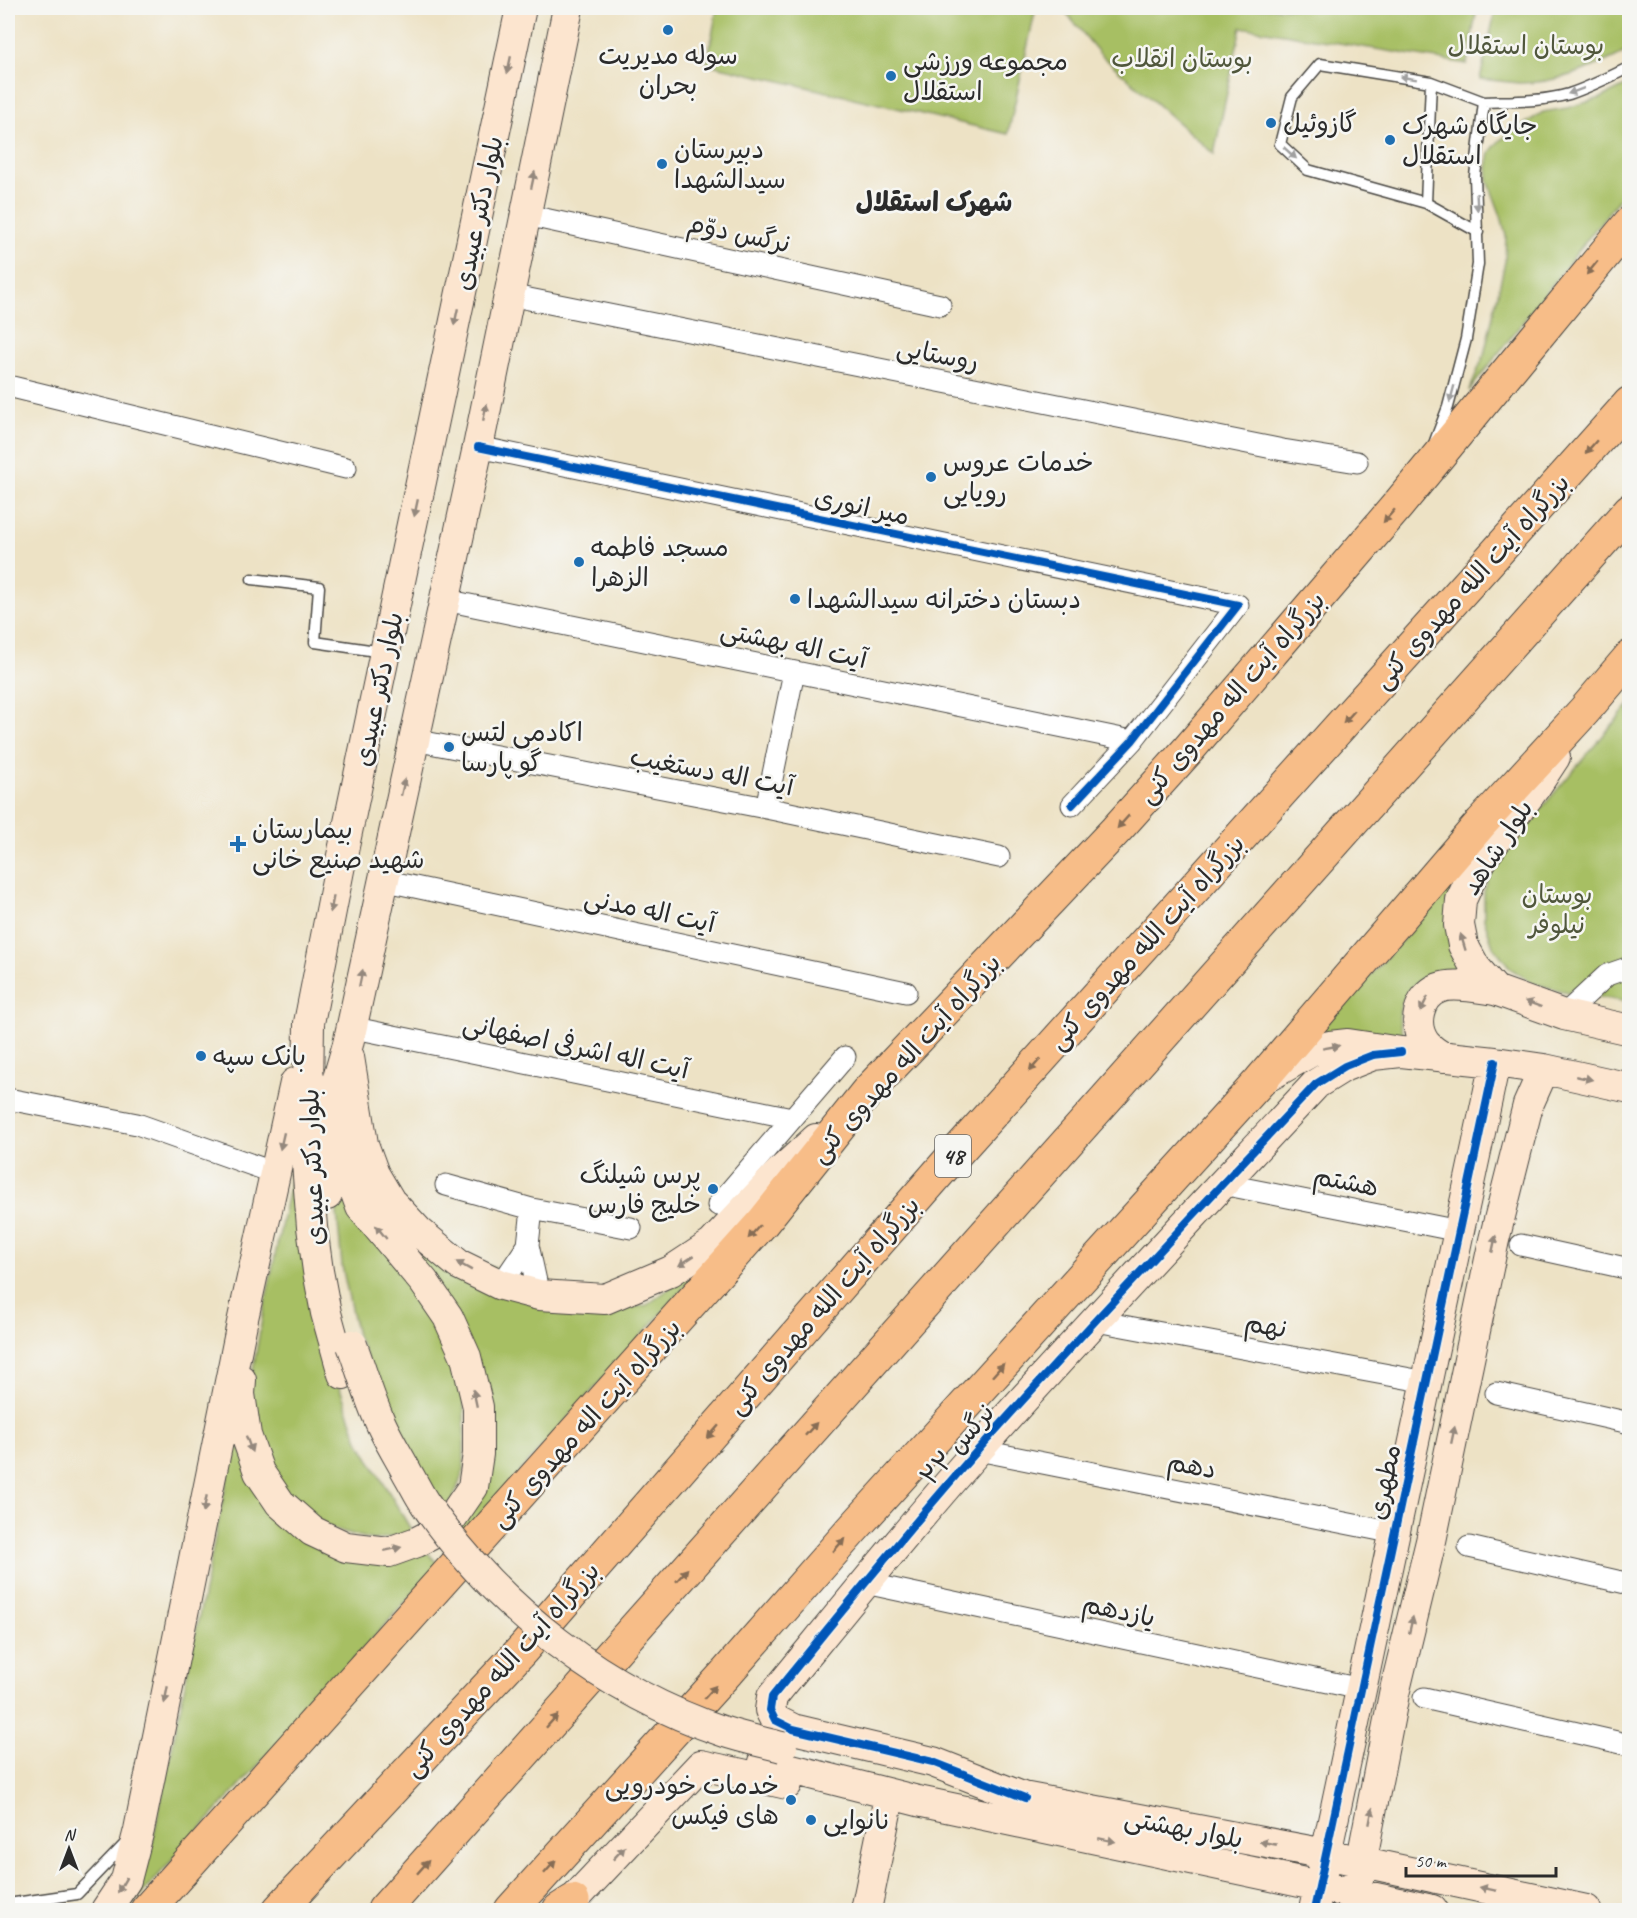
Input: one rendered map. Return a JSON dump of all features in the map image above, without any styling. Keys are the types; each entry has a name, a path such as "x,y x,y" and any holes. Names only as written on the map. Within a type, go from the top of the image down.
{"main road":[{"name":"بلوار دکتر عبیدی","path":"521,8 339,870 309,1023 308,1163 312,1227 318,1271 326,1313 343,1374 367,1430 417,1517 475,1588 520,1635 573,1674 620,1702 667,1725 773,1754"},
{"name":"بلوار دکتر عبیدی","path":"568,8 478,447 349,1035 335,1089 326,1176 328,1226 337,1288 352,1345 379,1418 425,1504 452,1540 532,1623 584,1662 676,1712 773,1754"},
{"name":"بزرگراه آیت اله مهدوی کنی","path":"147,1911 763,1222 867,1092 1116,830 1420,478 1629,223"},
{"name":"بزرگراه آیت الله مهدوی کنی","path":"279,1911 347,1835 523,1649 956,1153 1629,403"},
{"path":"384,1911 1629,510"},
{"path":"511,1911 859,1522 1260,1081 1482,822 1584,711 1629,657"},
{"name":"بلوار شاهد","path":"1584,711 1536,786 1472,876 1461,900 1459,925 1463,945 1475,967 1495,990 1564,1015 1629,1030"},
{"path":"1443,1057 1423,1041 1419,1029 1418,1016 1422,1003 1429,993 1441,987 1495,990"},
{"path":"106,1911 126,1880 139,1830 242,1323 309,1023"},
{"path":"349,1035 363,1144 374,1174 390,1201 418,1231 458,1264 501,1285 539,1295 605,1299 671,1271 712,1244 780,1172 867,1092"},
{"path":"1260,1081 1312,1051 1348,1044 1544,1069 1629,1088"},
{"name":"نرگس ۲۲","path":"1025,1798 933,1762 793,1728 775,1720 770,1710 772,1697 978,1450 1316,1084 1345,1066 1373,1055 1401,1052"},
{"name":"مطهری","path":"1317,1898 1495,1062"},
{"path":"1353,1902 1394,1694 1431,1541 1494,1240 1528,1105 1544,1069"},
{"path":"242,1323 240,1394 246,1435 259,1472 280,1503 312,1531 346,1547 389,1552 436,1532 451,1519 473,1487 478,1454 478,1407 466,1357 448,1317 424,1282 361,1207 345,1163 335,1089"},
{"path":"1483,1119 1522,1126"},
{"name":"بلوار بهشتی","path":"773,1754 856,1764 1326,1854 1586,1911"},
{"name":"بلوار بهشتی","path":"773,1754 918,1801 1067,1832 1317,1898 1432,1911"},
{"path":"565,1907 701,1765 886,1807 1067,1832"},
{"path":"866,1911 886,1807"}],"street":[{"name":"نرگس دوّم","path":"526,215 940,305"},
{"name":"روستایی","path":"509,295 1283,450 1357,462"},
{"path":"8,387 346,468"},
{"name":"میر انوری","path":"478,447 1238,605 1132,741"},
{"name":"آیت اله بهشتی","path":"445,600 1132,741"},
{"path":"766,808 794,672"},
{"name":"آیت اله دستغیب","path":"414,740 766,808 999,857"},
{"path":"1072,805 1132,741"},
{"name":"آیت اله مدنی","path":"382,880 906,992"},
{"path":"1564,1015 1607,975 1629,967"},
{"name":"آیت اله اشرفی اصفهانی","path":"349,1035 792,1118"},
{"path":"718,1205 845,1057"},
{"path":"8,1099 137,1124 275,1173"},
{"name":"هشتم","path":"1222,1184 1459,1231"},
{"path":"446,1185 532,1209 631,1227"},
{"path":"532,1209 528,1245 539,1295"},
{"path":"501,1285 528,1245"},
{"path":"1521,1245 1629,1269"},
{"name":"نهم","path":"1096,1321 1427,1382"},
{"path":"1496,1393 1629,1423"},
{"name":"دهم","path":"978,1450 1395,1533"},
{"path":"1469,1547 1629,1584"},
{"name":"یازدهم","path":"865,1583 1361,1689"},
{"path":"1424,1698 1629,1745"}],"lane":[{"path":"1478,232 1426,203 1308,170 1280,144 1292,97 1320,64 1431,82 1484,102 1530,101 1568,94 1629,67"},
{"path":"1426,203 1431,82"},
{"path":"1420,478 1448,407 1466,339 1478,264 1475,176 1484,102"},
{"path":"252,579 319,587 315,642 386,652"},
{"path":"8,1904 77,1894 139,1830"}],"green space":[{"name":"مجموعه ورزشی استقلال","path":"717,8 1036,8 1008,134 707,64"},
{"name":"بوستان انقلاب","path":"1062,8 1477,8 1467,64 1241,27 1214,154 1101,55"},
{"name":"بوستان استقلال","path":"1496,8 1629,8 1629,50 1589,69 1547,81 1518,83 1480,79"},
{"path":"1629,84 1629,186 1469,391 1484,355 1505,262 1506,235 1488,181 1487,167 1490,152 1500,140 1543,112 1601,98"},
{"name":"بوستان نیلوفر","path":"1629,705 1629,1002 1535,984 1511,969 1493,946 1484,919 1484,891 1494,864"},
{"path":"1464,872 1469,976 1447,973 1431,975 1422,978 1408,991 1400,1009 1399,1018 1409,1045 1304,1048"},
{"path":"300,1134 317,1323 358,1440 413,1533 373,1540 330,1528 292,1499 265,1461 250,1387"},
{"path":"336,1149 450,1344 464,1397 464,1470 453,1499 443,1509 422,1482 357,1336 342,1266 335,1192"},
{"path":"735,1231 463,1535 457,1527 491,1454 409,1238 615,1310 647,1305 686,1276"},
{"path":"235,1441 301,1540 427,1552 439,1565 125,1910 148,1864"}],"cycle path":[{"path":"478,447 1238,605 1132,741 1072,805"},
{"path":"1025,1798 933,1762 793,1729 775,1720 770,1710 772,1697 978,1450 1316,1084 1345,1066 1373,1055 1401,1052"},
{"path":"1314,1910 1495,1062"}],"place":[{"name":"سوله مدیریت بحران","path":"668,30"},
{"name":"مجموعه ورزشی استقلال","path":"891,76"},
{"name":"گازوئیل","path":"1271,123"},
{"name":"جایگاه شهرک استقلال","path":"1390,140"},
{"name":"دبیرستان سیدالشهدا","path":"662,164"},
{"name":"خدمات عروس رویایی","path":"931,477"},
{"name":"مسجد فاطمه الزهرا","path":"579,562"},
{"name":"دبستان دخترانه سیدالشهدا","path":"795,599"},
{"name":"اکادمی لتس گو پارسا","path":"449,747"},
{"name":"بیمارستان شهید صنیع خانی","path":"238,844"},
{"name":"بانک سپه","path":"201,1056"},
{"name":"پرس شیلنگ خلیج فارس","path":"713,1189"},
{"name":"خدمات خودرویی های فیکس","path":"791,1800"},
{"name":"نانوایی","path":"811,1820"}],"district":[{"name":"شهرک استقلال","path":"934,202"}]}
